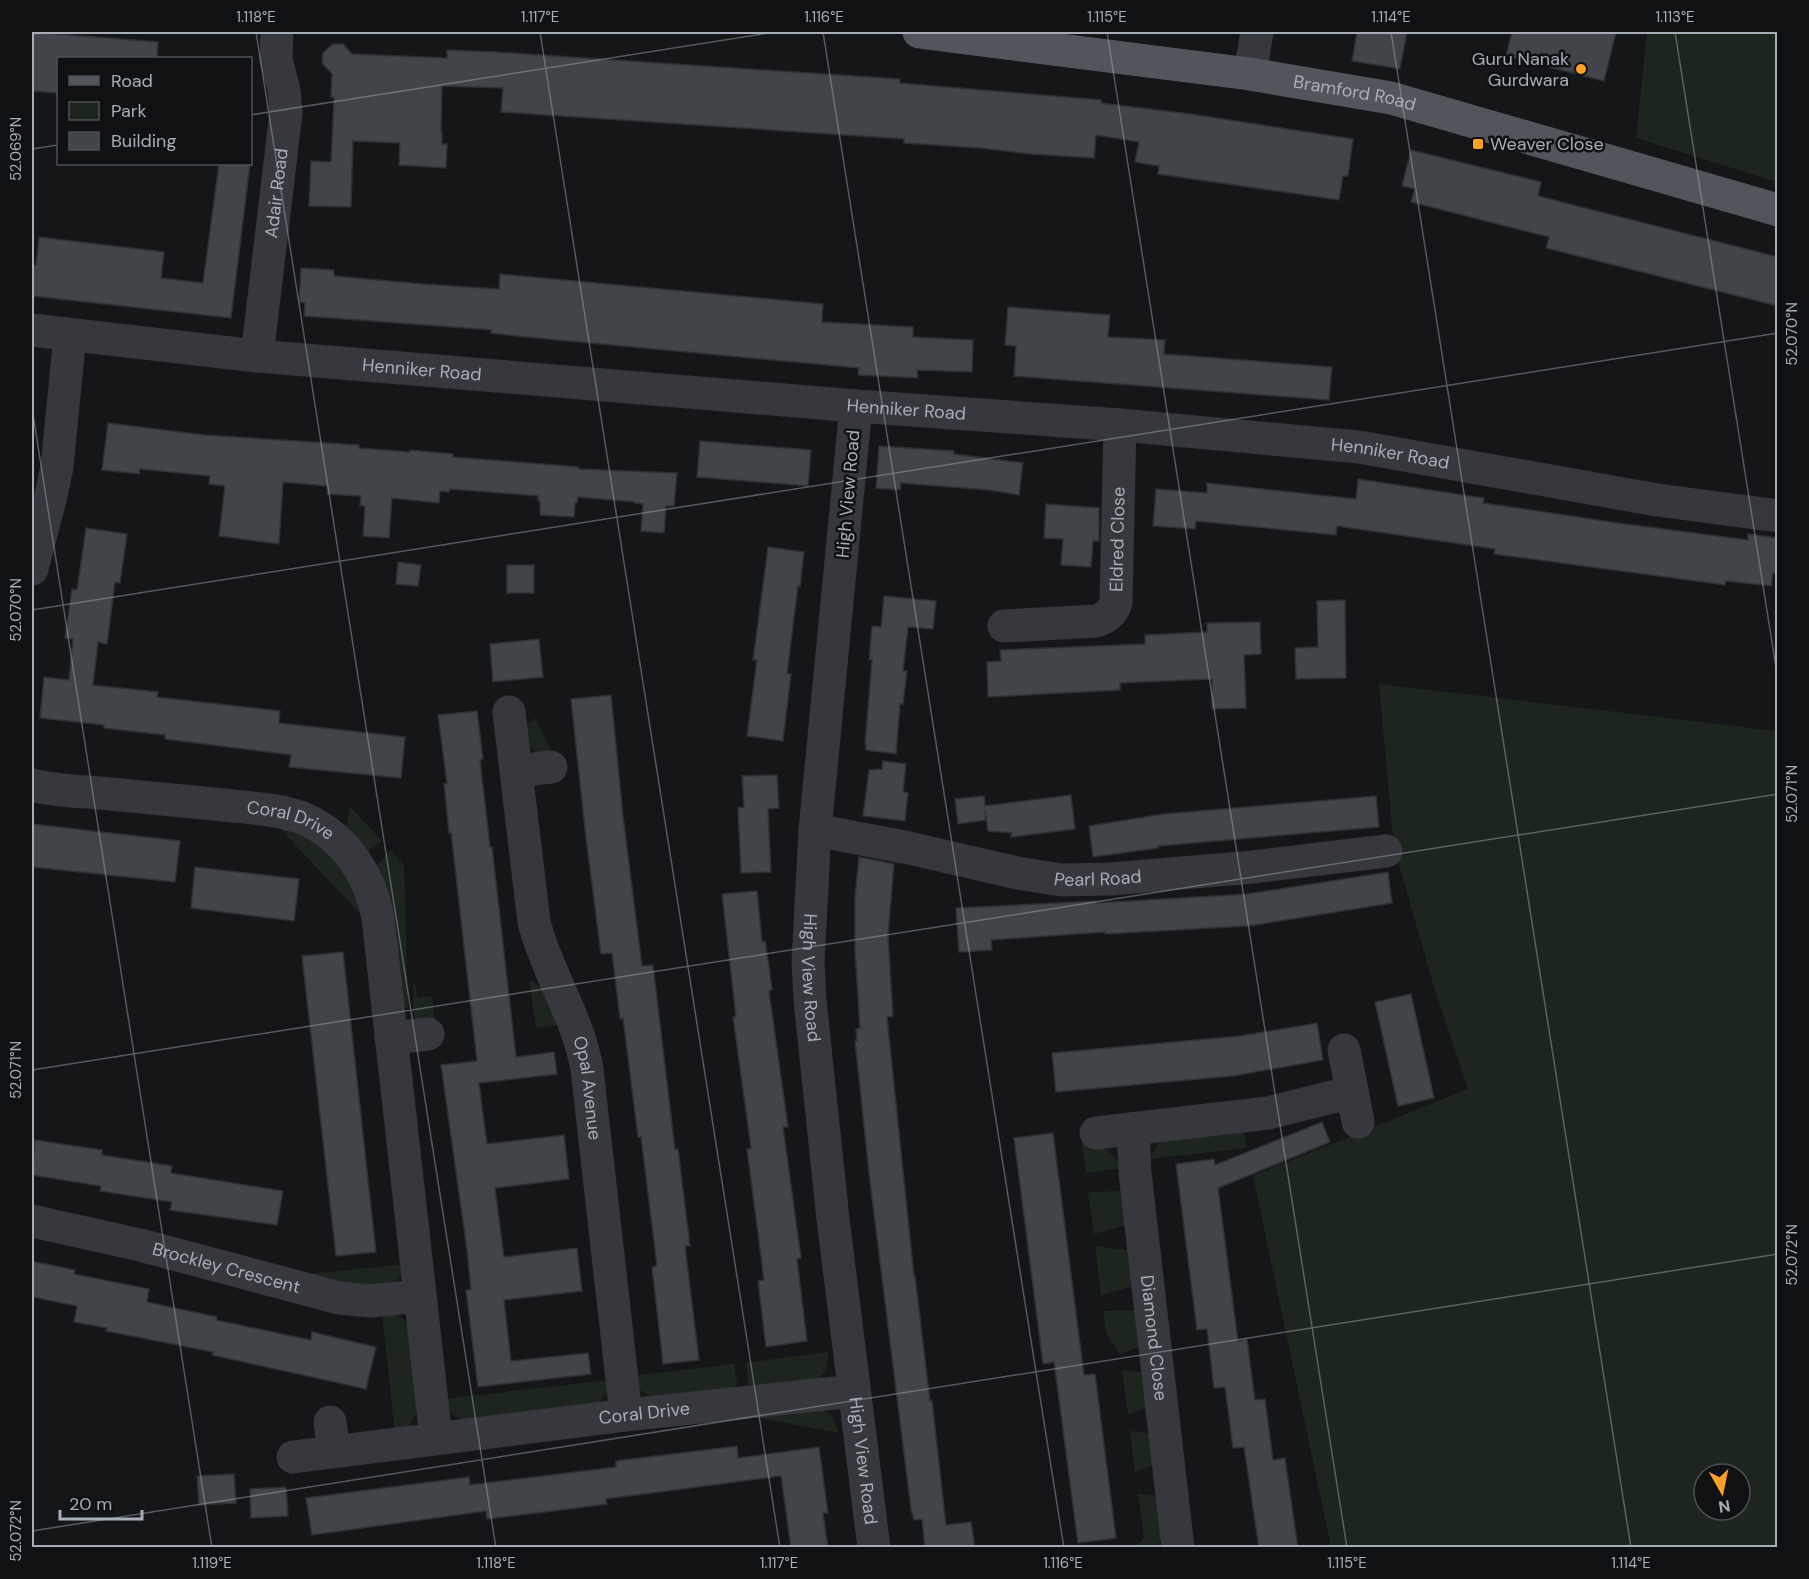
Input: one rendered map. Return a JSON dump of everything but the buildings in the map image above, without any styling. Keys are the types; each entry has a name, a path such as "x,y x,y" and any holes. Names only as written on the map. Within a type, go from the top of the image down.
{"main road":[{"name":"Bramford Road","path":"919,32 1250,74 1391,98 1778,210"}],"street":[{"name":"Adair Road","path":"257,356 286,113 284,90 276,59 277,32"},
{"path":"1250,74 1257,32"},
{"name":"Henniker Road","path":"32,330 257,356 1338,444 1657,500 1778,516"},
{"path":"32,569 57,467 70,335"},
{"name":"High View Road","path":"856,406 815,830 808,934 810,1000 874,1548"},
{"name":"Eldred Close","path":"1004,626 1097,621 1110,614 1114,608 1116,603 1120,425"},
{"name":"Opal Avenue","path":"509,712 537,935 581,1041 587,1069 626,1415"},
{"path":"516,771 550,767"},
{"name":"Coral Drive","path":"32,785 260,809 304,819 338,840 358,864 371,889 378,918 436,1438"},
{"name":"Pearl Road","path":"815,830 909,848 1017,873 1062,880 1110,879 1241,868 1386,851"},
{"path":"391,1038 428,1034"},
{"path":"1096,1133 1268,1113 1355,1107 1344,1050"},
{"name":"Diamond Close","path":"1133,1129 1134,1164 1178,1548"},
{"name":"Brockley Crescent","path":"32,1221 140,1245 339,1298 370,1301 420,1296"},
{"name":"Coral Drive","path":"293,1457 332,1437 436,1438 854,1391"}],"green space":[{"path":"1647,32 1777,32 1777,182 1636,138"},
{"path":"1379,684 1777,731 1777,1547 1331,1547 1253,1176 1468,1089 1434,987 1394,847"},
{"path":"535,718 552,755 535,751 528,745 522,729"},
{"path":"350,807 382,841 364,854 345,834"},
{"path":"275,823 290,827 337,857 369,923"},
{"path":"390,850 404,865 408,1008 399,1008 374,869"},
{"path":"414,977 417,998 432,996 438,1047 415,1025"},
{"path":"529,980 549,991 561,1019 555,1026 536,1027"},
{"path":"1243,1127 1247,1148 1149,1159 1164,1139"},
{"path":"1082,1143 1106,1150 1121,1168 1086,1173"},
{"path":"1126,1191 1130,1224 1094,1234 1088,1192"},
{"path":"1095,1246 1133,1251 1137,1285 1101,1295"},
{"path":"405,1264 396,1282 388,1288 377,1291 355,1288 309,1274"},
{"path":"1140,1310 1144,1345 1120,1354 1106,1333 1103,1311"},
{"path":"382,1312 398,1315 409,1325 419,1410 408,1427 395,1435"},
{"path":"828,1352 827,1370 817,1379 751,1390 746,1363"},
{"path":"734,1364 737,1383 735,1391 654,1399 638,1389 631,1376"},
{"path":"1122,1370 1148,1373 1152,1406 1128,1414"},
{"path":"610,1380 608,1392 600,1402 462,1420 451,1413 443,1399"},
{"path":"821,1409 832,1415 839,1433 751,1416"},
{"path":"1130,1431 1155,1434 1158,1464 1135,1472"},
{"path":"1138,1494 1162,1496 1163,1537 1156,1547 1135,1548 1144,1538"}],"place":[{"name":"Guru Nanak Gurdwara","path":"1581,69"},
{"name":"Weaver Close","path":"1478,144"}]}
